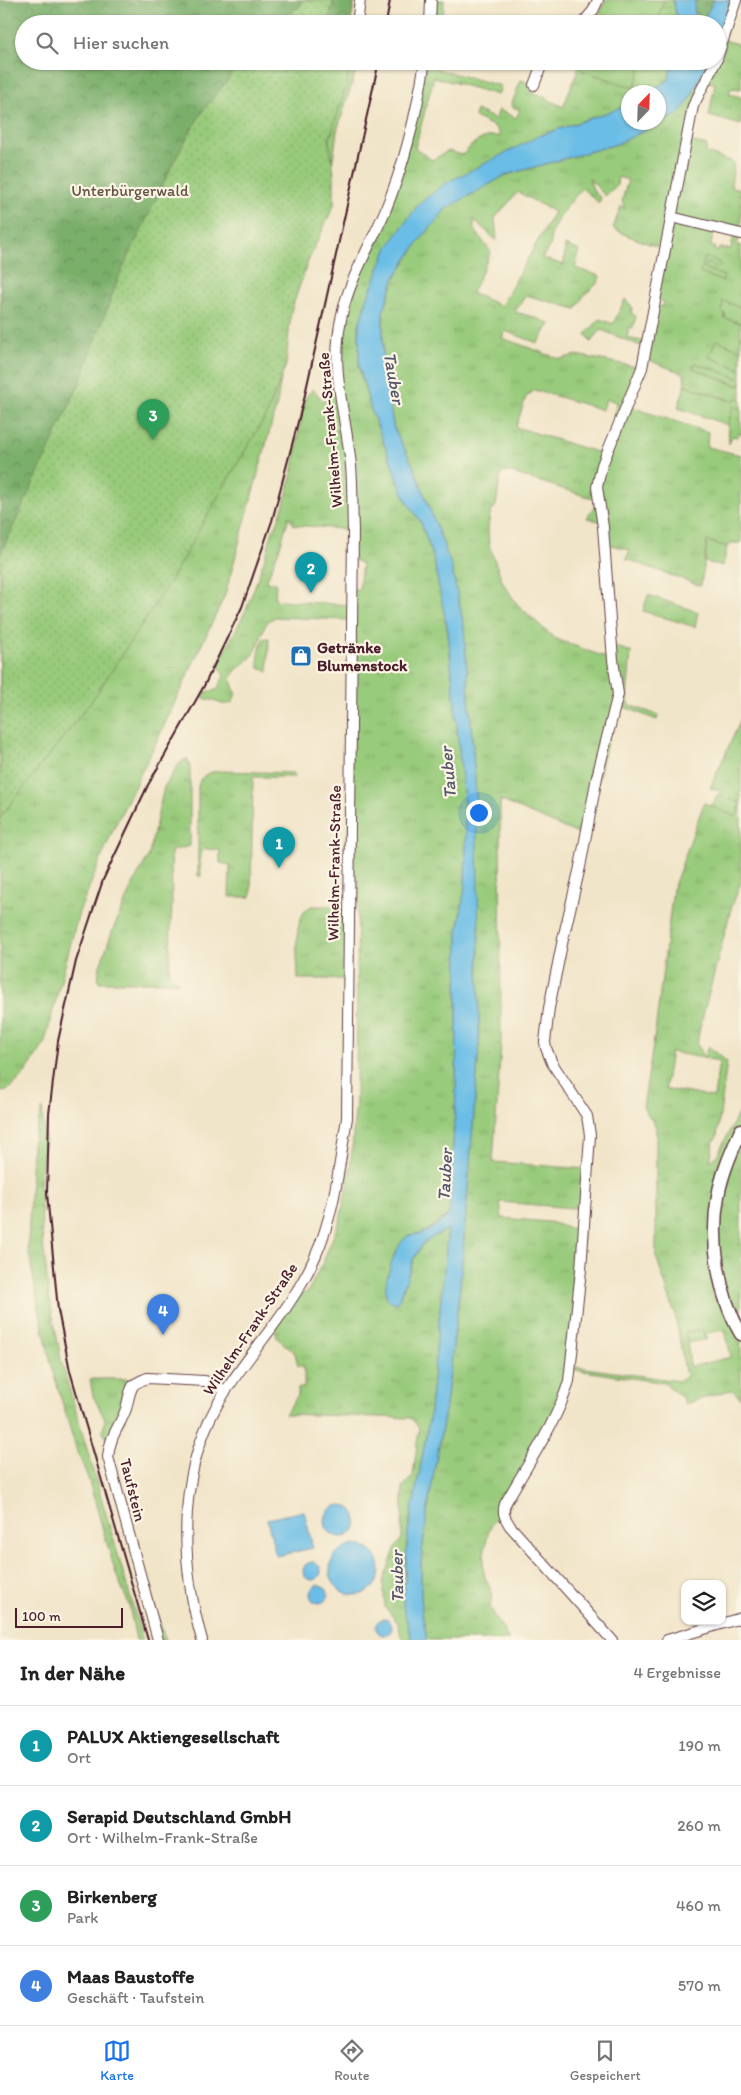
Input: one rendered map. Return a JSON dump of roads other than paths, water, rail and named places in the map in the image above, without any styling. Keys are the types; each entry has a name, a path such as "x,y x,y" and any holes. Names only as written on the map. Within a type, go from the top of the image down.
{"main road":[{"path":"741,1130 722,1179 716,1218 716,1246 722,1285 741,1334"}],"street":[{"path":"358,15 360,0"},
{"path":"430,15 431,0"},
{"path":"590,15 598,0"},
{"path":"726,32 736,0"},
{"name":"Wilhelm-Frank-Straße","path":"202,1640 196,1619 186,1548 190,1482 198,1447 215,1408 287,1306 315,1258 334,1202 347,1118 352,467 338,384 338,339 341,318 349,289 385,210 408,144 423,70"},
{"path":"534,84 539,70"},
{"path":"612,1640 510,1526 503,1510 551,1424 565,1394 569,1381 581,1270 590,1135 587,1116 552,1063 546,1048 546,1028 590,809 618,694 612,653 598,484 602,465 642,368 693,106 712,70"},
{"path":"671,218 741,234"},
{"name":"Taufstein","path":"158,1640 108,1457 112,1435 125,1411 133,1385 147,1378 205,1382 226,1391"},
{"path":"667,1640 741,1618"}],"water":[{"path":"673,0 695,0 695,15 676,15"},
{"path":"714,0 730,0 725,15 706,15"},
{"path":"671,70 704,70 689,101 677,115 666,120 666,85 660,85 669,80"},
{"path":"620,108 621,130 646,130 617,144 506,175 447,208 420,240 395,277 383,312 383,370 394,429 414,467 451,565 464,627 476,795 479,1049 460,1287 446,1405 429,1500 421,1559 421,1606 427,1640 412,1640 403,1607 408,1532 429,1421 448,1229 423,1243 414,1258 397,1303 388,1299 386,1281 401,1242 409,1235 426,1232 449,1215 456,1092 458,933 465,886 466,842 464,801 448,632 433,557 421,523 405,498 371,410 359,366 359,325 367,299 388,247 418,205 444,184 539,136"},
{"path":"341,1505 347,1506 352,1510 356,1515 356,1527 352,1532 347,1536 341,1537 335,1536 330,1532 326,1527 325,1521 326,1515 330,1510 335,1506"},
{"path":"304,1511 313,1548 276,1556 267,1519"},
{"path":"355,1545 365,1547 373,1552 378,1560 380,1570 378,1580 373,1588 365,1593 355,1595 345,1593 337,1588 332,1580 330,1570 332,1560 337,1552 345,1547"},
{"path":"312,1562 319,1564 321,1571 319,1578 312,1580 305,1578 303,1571 305,1564"},
{"path":"319,1585 325,1588 328,1594 325,1600 319,1603 313,1600 310,1594 313,1588"},
{"path":"384,1619 392,1627 384,1635 376,1627"}],"railway":[{"path":"388,15 390,0"},
{"path":"148,1640 70,1371 58,1310 47,1193 49,1114 58,1041 76,961 103,880 148,785 204,686 242,607 272,521 304,399 377,70"}],"place":[{"name":"Birkenberg","path":"153,440"},
{"name":"Serapid Deutschland GmbH","path":"311,593"},
{"name":"Getränke Blumenstock","path":"301,656"},
{"name":"PALUX Aktiengesellschaft","path":"279,868"},
{"name":"Maas Baustoffe","path":"163,1335"}],"park label":[{"name":"Unterbürgerwald","path":"130,190"}],"water label":[{"name":"Tauber","path":"394,378"},
{"name":"Tauber","path":"448,773"},
{"name":"Tauber","path":"445,1175"},
{"name":"Tauber","path":"397,1577"}]}
